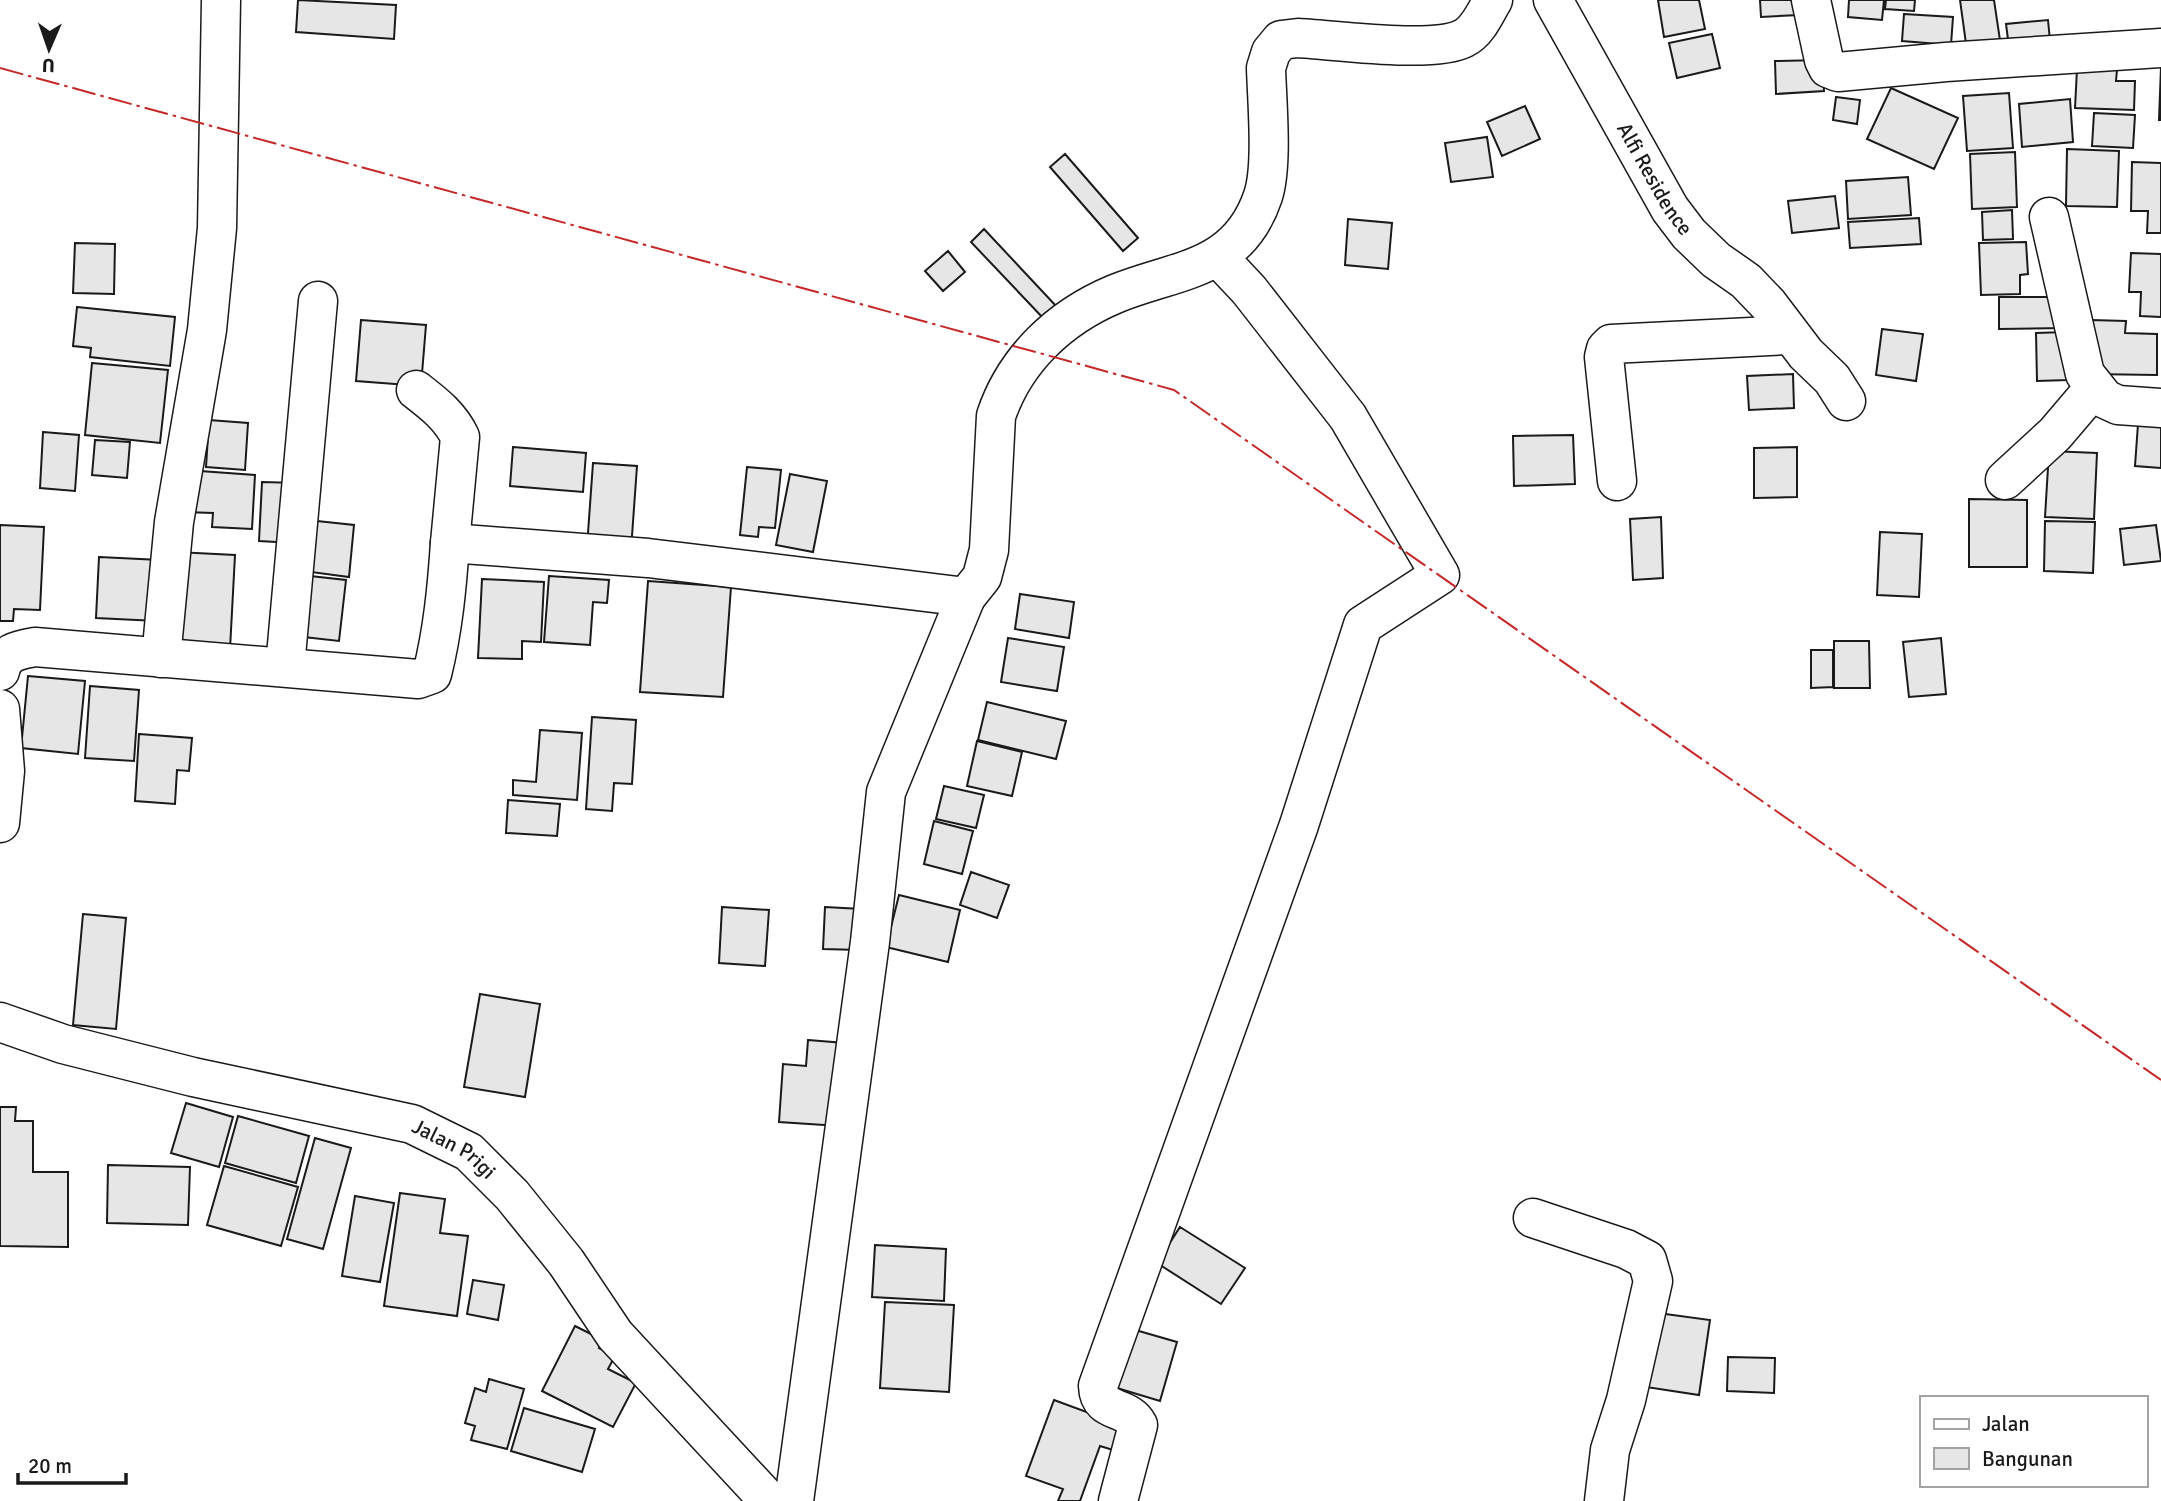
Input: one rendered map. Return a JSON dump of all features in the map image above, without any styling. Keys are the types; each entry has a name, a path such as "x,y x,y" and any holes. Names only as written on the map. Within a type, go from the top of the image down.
{"street":[{"path":"161,658 174,522 207,330 217,228 221,0"},
{"path":"794,1501 870,942 886,792 966,597 982,577 989,550 996,416 1003,396 1039,344 1060,324 1115,294 1192,270 1218,257 1237,241 1264,195 1267,173 1266,68 1271,52 1282,40 1321,39 1405,46 1446,43 1463,39 1474,31 1493,0"},
{"name":"Alfi Residence","path":"1553,0 1670,209 1689,234 1716,260 1746,281 1768,304 1789,335 1832,379 1846,401"},
{"path":"1811,0 1824,60 1828,68 1838,72 1947,61 2161,48"},
{"path":"2049,217 2085,374 2105,399 2118,405 2161,408"},
{"path":"1118,1501 1138,1425 1132,1416 1104,1404 1098,1394 1098,1386 1299,825 1363,625 1440,575 1348,417 1250,289 1218,257"},
{"path":"285,667 318,301"},
{"path":"1617,481 1604,357 1611,344 1789,335"},
{"path":"2005,480 2056,434 2095,387"},
{"path":"0,671 2,660 15,651 35,647 418,679 432,674 444,610 460,437 454,424 439,407 416,390"},
{"path":"450,543 648,558 966,597"},
{"path":"0,709 5,771 0,822"},
{"name":"Jalan Prigi","path":"0,1021 63,1044 193,1077 412,1124 469,1152 512,1195 566,1262 615,1335 769,1501"},
{"path":"1533,1219 1626,1249 1647,1260 1653,1281 1626,1400 1610,1450 1604,1501"}],"building":[{"path":"298,0 396,5 394,39 296,32"},
{"path":"1658,0 1699,0 1705,29 1664,37"},
{"path":"1760,0 1798,0 1799,15 1761,17"},
{"path":"1849,0 1884,0 1882,20 1848,17"},
{"path":"1886,0 1915,0 1914,11 1885,9"},
{"path":"1960,0 1994,0 2001,47 1967,51"},
{"path":"1904,14 1953,17 1951,45 1902,41"},
{"path":"2048,20 2051,51 2010,55 2006,24"},
{"path":"1712,34 1720,68 1677,78 1669,43"},
{"path":"1822,60 1824,91 1776,94 1775,61"},
{"path":"2161,67 2161,120 2159,120"},
{"path":"2077,69 2117,70 2116,81 2135,81 2134,110 2075,108"},
{"path":"1891,88 1958,118 1934,169 1867,139"},
{"path":"2009,93 2013,148 1967,151 1963,96"},
{"path":"1836,97 1860,100 1857,124 1833,120"},
{"path":"2070,99 2073,142 2022,147 2019,104"},
{"path":"1525,106 1540,139 1502,156 1487,122"},
{"path":"2094,113 2135,115 2133,148 2092,146"},
{"path":"1487,137 1493,177 1451,182 1445,143"},
{"path":"2067,149 2119,151 2117,207 2066,206"},
{"path":"2015,152 2017,207 1972,209 1970,154"},
{"path":"1065,154 1138,238 1123,251 1050,167"},
{"path":"2132,162 2161,163 2161,233 2147,233 2148,211 2131,211"},
{"path":"1908,177 1911,215 1848,219 1846,181"},
{"path":"1835,196 1839,228 1792,233 1788,201"},
{"path":"2012,210 2013,239 1983,240 1982,212"},
{"path":"1919,218 1921,244 1850,248 1848,222"},
{"path":"1348,219 1392,223 1388,269 1345,265"},
{"path":"984,229 1057,307 1044,319 971,242"},
{"path":"2026,242 2028,274 2020,275 2020,294 1981,295 1979,243"},
{"path":"75,243 115,244 114,294 73,293"},
{"path":"948,251 965,272 943,291 925,271"},
{"path":"2131,253 2161,254 2161,317 2140,316 2141,292 2129,292"},
{"path":"1999,297 2058,297 2065,328 1999,329"},
{"path":"77,307 175,317 170,366 90,357 91,348 73,346"},
{"path":"361,320 426,325 421,386 356,381"},
{"path":"2091,320 2126,321 2125,333 2157,334 2157,375 2090,374"},
{"path":"1882,329 1923,334 1916,381 1876,375"},
{"path":"2066,332 2068,380 2037,381 2036,333"},
{"path":"92,363 168,370 160,443 85,435"},
{"path":"1793,374 1794,408 1749,410 1747,376"},
{"path":"209,420 248,423 245,470 206,467"},
{"path":"2138,424 2161,426 2161,468 2135,466"},
{"path":"43,432 79,435 75,491 40,488"},
{"path":"1573,435 1575,484 1514,486 1513,436"},
{"path":"95,440 130,442 127,478 92,475"},
{"path":"513,447 586,453 583,492 510,486"},
{"path":"1797,447 1797,497 1754,498 1754,448"},
{"path":"2049,451 2097,453 2094,519 2045,517"},
{"path":"593,463 637,466 631,550 587,547"},
{"path":"747,467 781,470 775,528 759,527 758,537 740,535"},
{"path":"186,470 255,475 252,529 212,527 213,513 183,512"},
{"path":"790,474 827,481 813,552 776,545"},
{"path":"262,482 297,483 294,543 259,541"},
{"path":"1969,499 2027,500 2027,567 1969,567"},
{"path":"1661,517 1663,578 1633,580 1630,519"},
{"path":"317,521 354,525 349,577 311,572"},
{"path":"2045,521 2095,522 2093,573 2044,571"},
{"path":"0,525 44,527 40,610 14,609 13,621 0,621"},
{"path":"2156,525 2161,561 2124,565 2120,529"},
{"path":"1880,532 1922,534 1919,597 1877,595"},
{"path":"176,552 235,555 230,649 182,646"},
{"path":"99,557 160,560 157,621 96,618"},
{"path":"301,575 346,580 339,641 295,636"},
{"path":"549,576 609,580 607,603 593,602 590,645 544,642"},
{"path":"482,579 544,582 541,642 522,641 522,659 478,658"},
{"path":"648,581 731,587 723,697 640,692"},
{"path":"1020,594 1074,602 1069,638 1015,629"},
{"path":"1008,638 1064,647 1057,691 1001,682"},
{"path":"1941,638 1946,694 1909,697 1903,642"},
{"path":"1834,641 1869,641 1870,688 1834,688"},
{"path":"1811,650 1833,650 1833,687 1811,688"},
{"path":"28,676 85,681 78,754 21,748"},
{"path":"90,686 139,690 134,761 85,758"},
{"path":"987,702 1066,721 1056,759 978,740"},
{"path":"592,717 636,720 632,784 614,783 612,811 586,809"},
{"path":"540,730 582,733 577,800 513,795 513,780 536,782"},
{"path":"139,734 192,738 189,771 177,770 175,804 135,801"},
{"path":"977,741 1022,752 1012,796 967,786"},
{"path":"944,786 984,795 976,828 936,819"},
{"path":"508,800 560,804 557,836 506,833"},
{"path":"934,821 973,831 962,874 924,864"},
{"path":"971,872 1009,885 997,918 960,905"},
{"path":"899,895 960,910 948,962 886,947"},
{"path":"722,907 769,910 765,966 719,963"},
{"path":"825,907 861,909 859,950 823,949"},
{"path":"83,914 126,918 116,1029 73,1025"},
{"path":"480,994 540,1004 525,1097 464,1087"},
{"path":"808,1040 845,1043 839,1126 779,1122 783,1064 806,1066"},
{"path":"186,1103 233,1117 219,1167 171,1153"},
{"path":"0,1107 16,1107 15,1121 33,1121 33,1172 68,1172 68,1247 0,1246"},
{"path":"238,1116 309,1136 296,1183 225,1163"},
{"path":"315,1138 351,1148 323,1249 287,1239"},
{"path":"108,1165 190,1167 188,1225 107,1223"},
{"path":"224,1166 298,1187 281,1246 207,1225"},
{"path":"400,1193 445,1199 440,1233 468,1236 457,1316 384,1306"},
{"path":"355,1196 394,1203 380,1282 342,1276"},
{"path":"1180,1227 1245,1268 1221,1304 1157,1263"},
{"path":"875,1245 946,1249 944,1301 872,1297"},
{"path":"473,1280 504,1285 498,1320 467,1314"},
{"path":"885,1302 954,1305 949,1392 880,1388"},
{"path":"1658,1313 1710,1320 1699,1395 1646,1387"},
{"path":"575,1326 603,1340 599,1348 615,1356 608,1369 636,1383 613,1427 542,1391"},
{"path":"1125,1327 1177,1342 1160,1401 1107,1385"},
{"path":"1728,1357 1775,1358 1774,1393 1727,1391"},
{"path":"489,1379 524,1389 507,1449 471,1440 475,1426 465,1423 475,1388 486,1392"},
{"path":"1054,1400 1122,1425 1113,1450 1100,1446 1080,1501 1058,1501 1063,1489 1026,1476"},
{"path":"524,1408 595,1429 582,1472 511,1451"}],"power":[{"path":"0,68 1174,390 2161,1080"}]}
